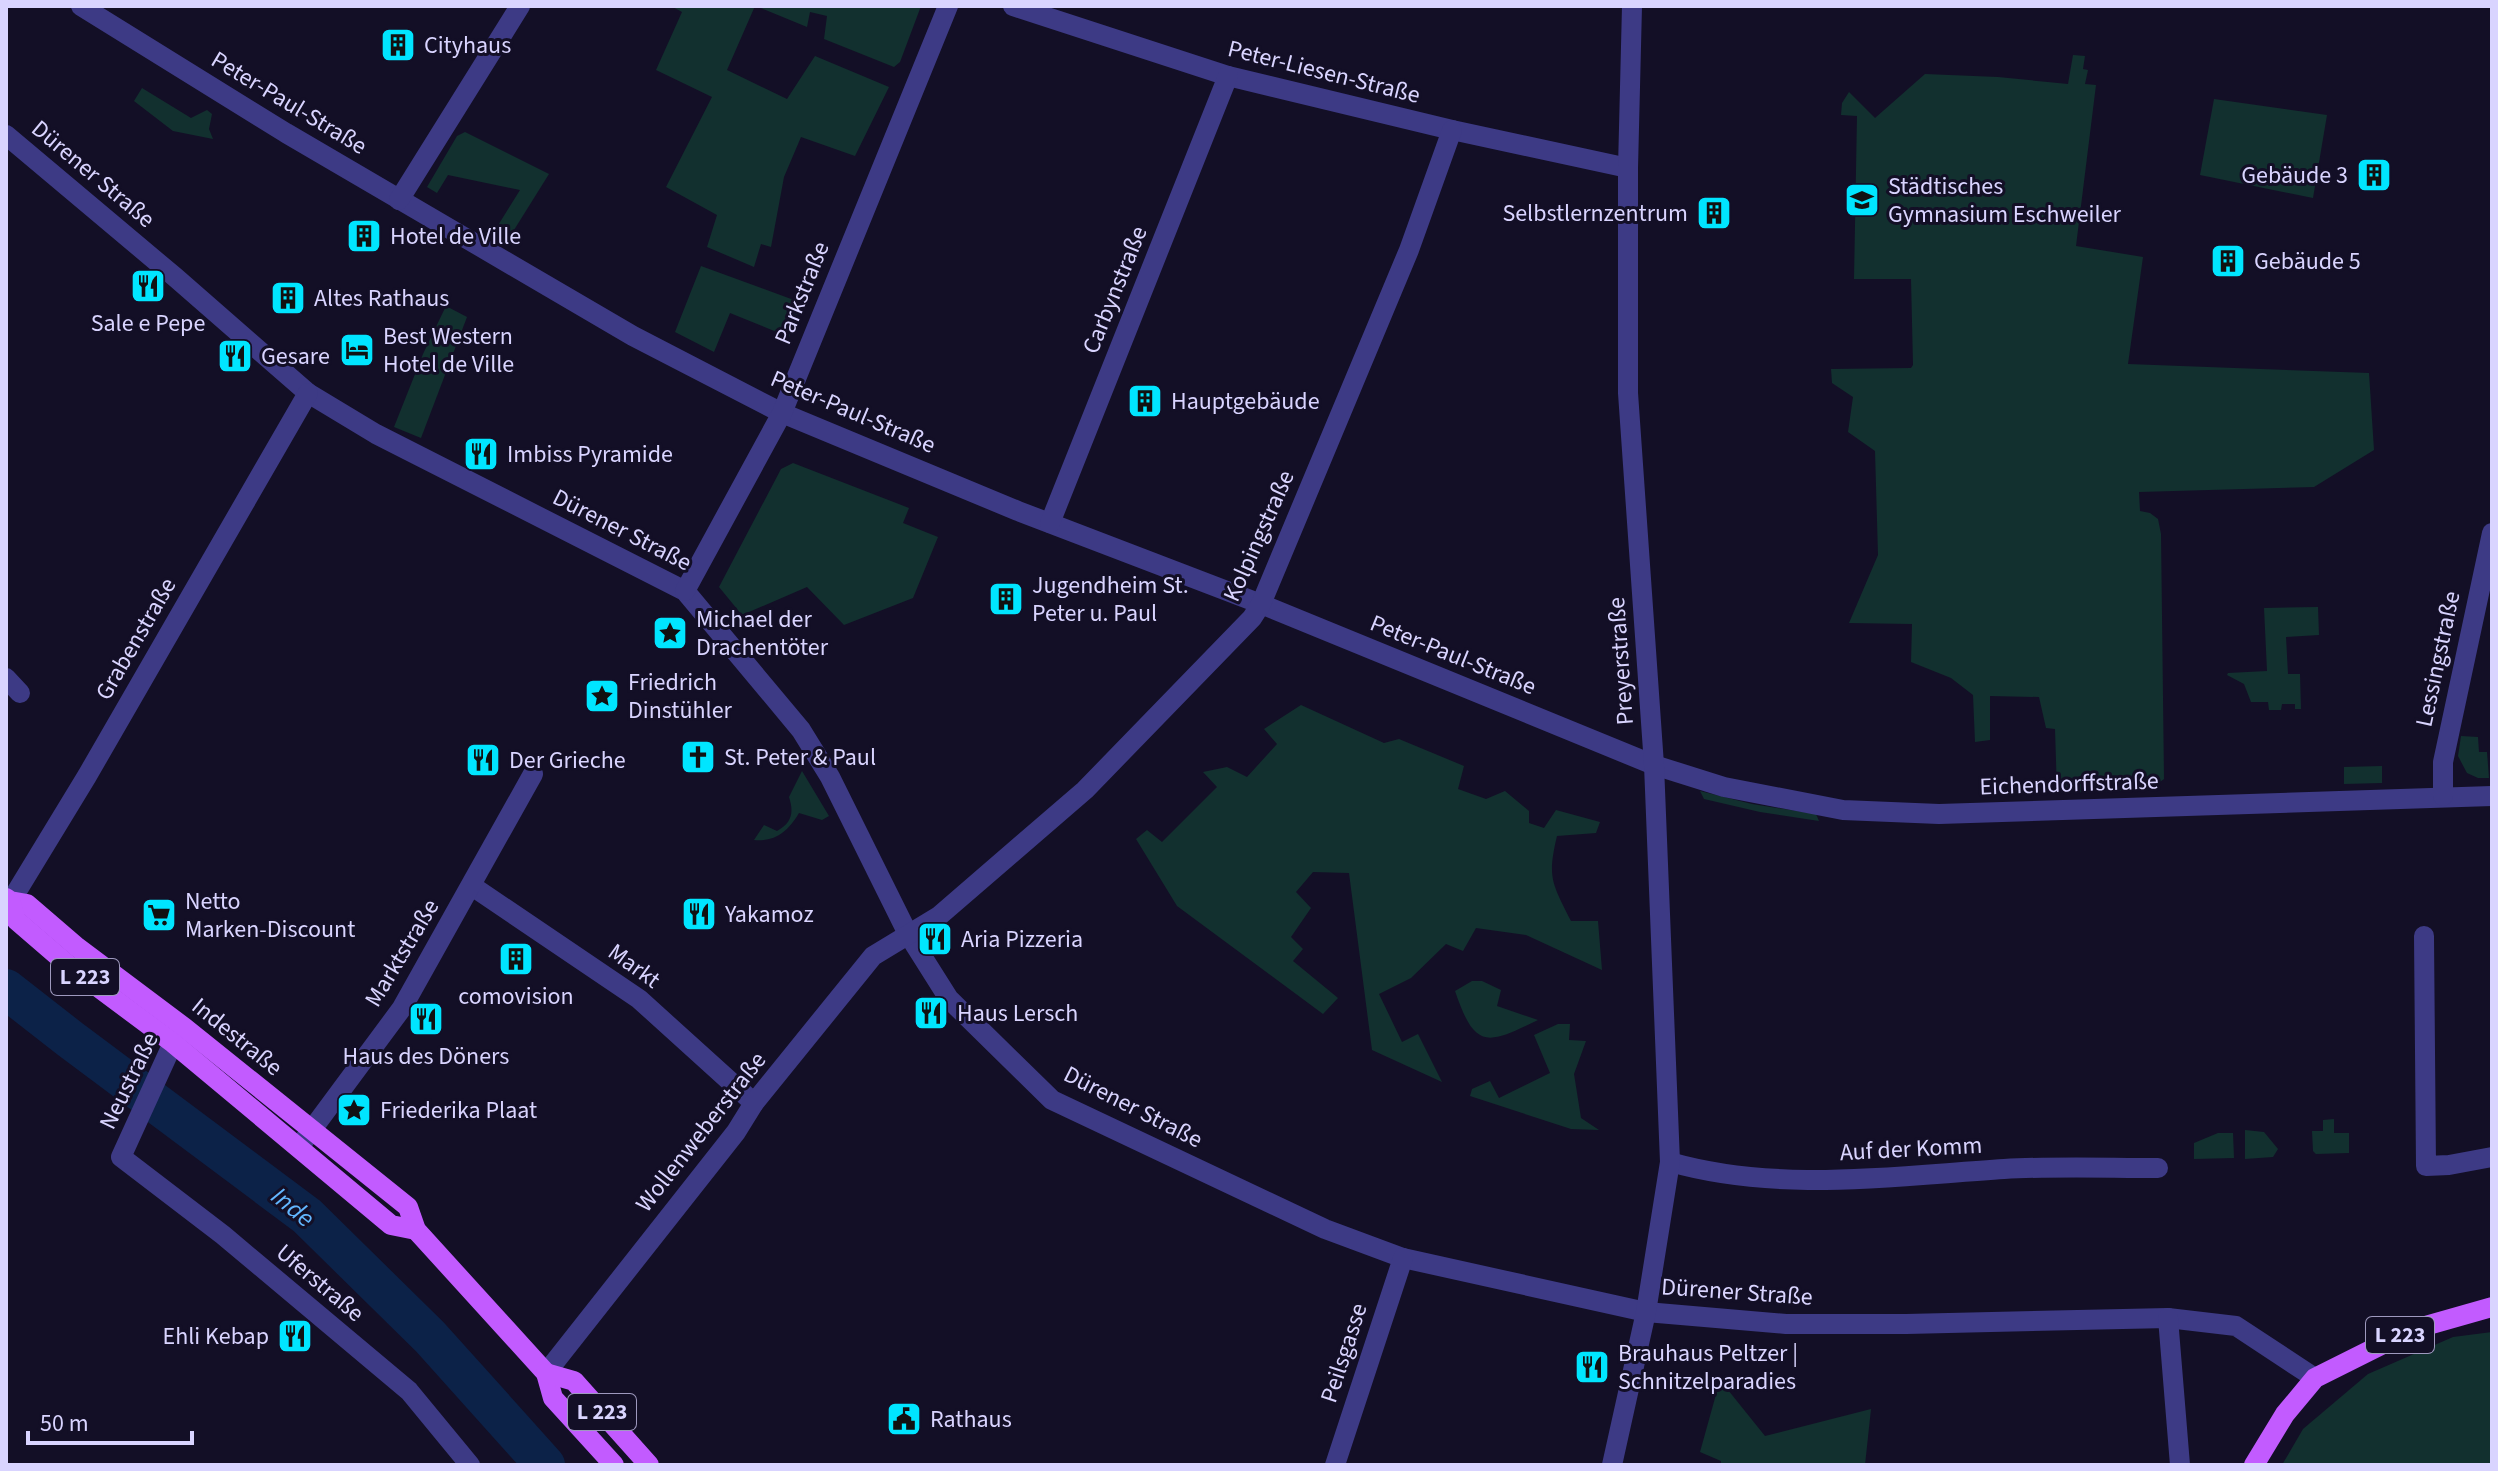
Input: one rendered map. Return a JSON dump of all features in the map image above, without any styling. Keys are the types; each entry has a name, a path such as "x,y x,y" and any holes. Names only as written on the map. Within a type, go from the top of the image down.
{"main road":[{"name":"Indestraße","path":"7,902 16,920 67,964 179,1035 306,1138 408,1207 416,1230 546,1373 553,1398 614,1465"},
{"name":"L 223","path":"2254,1465 2285,1414 2315,1378 2411,1330 2492,1307"},
{"name":"Indestraße","path":"546,1373 574,1381 649,1465"}],"street":[{"name":"Peter-Paul-Straße","path":"81,6 286,133 633,336 782,413 1654,765"},
{"path":"399,200 520,6"},
{"name":"Parkstraße","path":"685,591 782,413 948,6"},
{"name":"Peter-Liesen-Straße","path":"1013,6 1228,76 1452,130 1628,168"},
{"name":"Preyerstraße","path":"1612,1465 1646,1312 1670,1162 1654,765 1628,393 1632,6"},
{"name":"Carbynstraße","path":"1050,523 1228,76"},
{"name":"Kolpingstraße","path":"908,934 939,916 1085,790 1243,629 1261,604 1409,250 1452,130"},
{"name":"Dürener Straße","path":"6,135 308,393 376,434 685,591 801,730 830,777 908,934 949,999 1052,1100 1325,1229 1403,1258 1646,1312 1786,1324 2168,1318 2236,1326 2315,1378"},
{"name":"Grabenstraße","path":"7,902 87,776 308,393"},
{"name":"Lessingstraße","path":"2443,796 2443,762 2492,533"},
{"name":"Eichendorffstraße","path":"1654,765 1724,787 1843,810 1939,814 2492,796"},
{"name":"Marktstraße","path":"306,1138 402,1008 533,774"},
{"name":"Markt","path":"472,886 639,999 754,1103"},
{"name":"Wollenweberstraße","path":"546,1373 736,1132 754,1103 873,956 908,934"},
{"path":"2424,936 2426,1166 2492,1157"},
{"name":"Neustraße","path":"121,1157 179,1035"},
{"name":"Uferstraße","path":"121,1157 223,1235 409,1391 470,1465"},
{"name":"Auf der Komm","path":"1670,1162 1703,1171 1783,1180 1887,1179 2007,1169 2158,1168"},
{"name":"Peilsgasse","path":"1335,1465 1403,1258"},
{"path":"2168,1318 2180,1465"}],"green space":[{"path":"671,6 755,6 727,70 787,99 815,56 889,87 855,156 801,137 784,177 771,247 761,244 754,267 707,247 717,215 666,187 712,97 656,70 682,12"},
{"path":"756,6 921,6 900,62 894,67 824,39 827,16 810,12 807,27"},
{"path":"2073,55 2085,56 2083,69 2088,70 2085,84 2096,85 2076,246 2143,257 2128,364 2369,373 2374,450 2314,487 2139,492 2140,511 2158,519 2161,534 2164,779 2149,790 2057,793 2055,729 2046,728 2039,697 1990,696 1990,740 1975,742 1973,695 1951,678 1911,662 1912,624 1849,623 1878,555 1875,451 1848,432 1853,397 1832,383 1831,369 1911,368 1913,365 1911,279 1854,279 1857,116 1841,115 1842,103 1849,92 1875,118 1925,74 2068,84"},
{"path":"142,88 191,118 207,110 212,114 209,129 213,139 173,131 134,101"},
{"path":"2214,99 2327,115 2313,198 2200,175"},
{"path":"465,132 549,174 509,238 497,227 520,190 448,175 437,193 427,187 457,136"},
{"path":"701,266 802,303 789,337 730,313 714,352 675,332"},
{"path":"446,306 467,317 421,438 394,427"},
{"path":"793,463 909,508 903,523 938,537 913,598 844,625 807,587 742,615 719,587 781,469"},
{"path":"2318,607 2319,635 2286,637 2288,674 2300,674 2301,709 2295,709 2295,704 2282,704 2281,710 2269,710 2268,702 2251,702 2244,684 2227,675 2267,671 2264,608"},
{"path":"1301,705 1384,743 1399,739 1464,766 1458,789 1486,799 1505,791 1529,811 1529,823 1544,828 1556,810 1600,822 1596,833 1557,836 1552,871 1571,921 1598,921 1602,970 1526,935 1476,928 1463,951 1446,944 1411,978 1379,994 1402,1042 1418,1034 1442,1082 1372,1050 1349,873 1313,872 1296,892 1311,908 1291,937 1303,949 1293,961 1338,998 1323,1014 1177,906 1136,839 1147,830 1162,842 1217,787 1203,772 1227,767 1247,777 1277,744 1264,729"},
{"path":"2461,736 2478,737 2479,752 2487,752 2489,778 2478,778 2467,773 2458,756"},
{"path":"2382,766 2382,783 2344,784 2344,767"},
{"path":"802,771 829,816 822,820 799,813 781,834 754,840 764,825 777,831 789,821 789,797"},
{"path":"1700,791 1752,804 1816,814 1819,821 1704,799"},
{"path":"1472,981 1482,981 1501,990 1497,1006 1538,1020 1495,1037 1477,1033 1469,1024 1455,991"},
{"path":"1558,1024 1570,1024 1569,1040 1586,1041 1574,1074 1581,1118 1599,1130 1571,1129 1470,1096 1472,1089 1490,1081 1499,1098 1550,1073 1534,1035"},
{"path":"2334,1119 2334,1133 2349,1133 2349,1153 2316,1154 2313,1151 2312,1131 2323,1131 2323,1120"},
{"path":"2245,1130 2264,1132 2278,1149 2273,1157 2245,1159"},
{"path":"2218,1133 2233,1133 2234,1158 2194,1159 2194,1143"},
{"path":"2492,1332 2492,1465 2282,1465 2303,1429 2368,1374 2453,1337"},
{"path":"1720,1380 1765,1436 1871,1409 1865,1465 1721,1465 1721,1461 1700,1452"}],"waterway":[{"name":"Inde","path":"6,989 307,1216 430,1337 545,1465"}],"place":[{"name":"Cityhaus","path":"398,45"},
{"name":"Gebäude 3","path":"2374,175"},
{"name":"Städtisches Gymnasium Eschweiler","path":"1862,200"},
{"name":"Selbstlernzentrum","path":"1714,213"},
{"name":"Hotel de Ville","path":"364,236"},
{"name":"Gebäude 5","path":"2228,261"},
{"name":"Sale e Pepe","path":"148,286"},
{"name":"Altes Rathaus","path":"288,298"},
{"name":"Best Western Hotel de Ville","path":"357,350"},
{"name":"Gesare","path":"235,356"},
{"name":"Hauptgebäude","path":"1145,401"},
{"name":"Imbiss Pyramide","path":"481,454"},
{"name":"Jugendheim St. Peter u. Paul","path":"1006,599"},
{"name":"Michael der Drachentöter","path":"670,633"},
{"name":"Friedrich Dinstühler","path":"602,696"},
{"name":"St. Peter & Paul","path":"698,757"},
{"name":"Der Grieche","path":"483,760"},
{"name":"Yakamoz","path":"699,914"},
{"name":"Netto Marken-Discount","path":"159,915"},
{"name":"Aria Pizzeria","path":"935,939"},
{"name":"comovision","path":"516,959"},
{"name":"Haus Lersch","path":"931,1013"},
{"name":"Haus des Döners","path":"426,1019"},
{"name":"Friederika Plaat","path":"354,1110"},
{"name":"Ehli Kebap","path":"295,1336"},
{"name":"Brauhaus Peltzer | Schnitzelparadies","path":"1592,1367"},
{"name":"Rathaus","path":"904,1419"}]}
